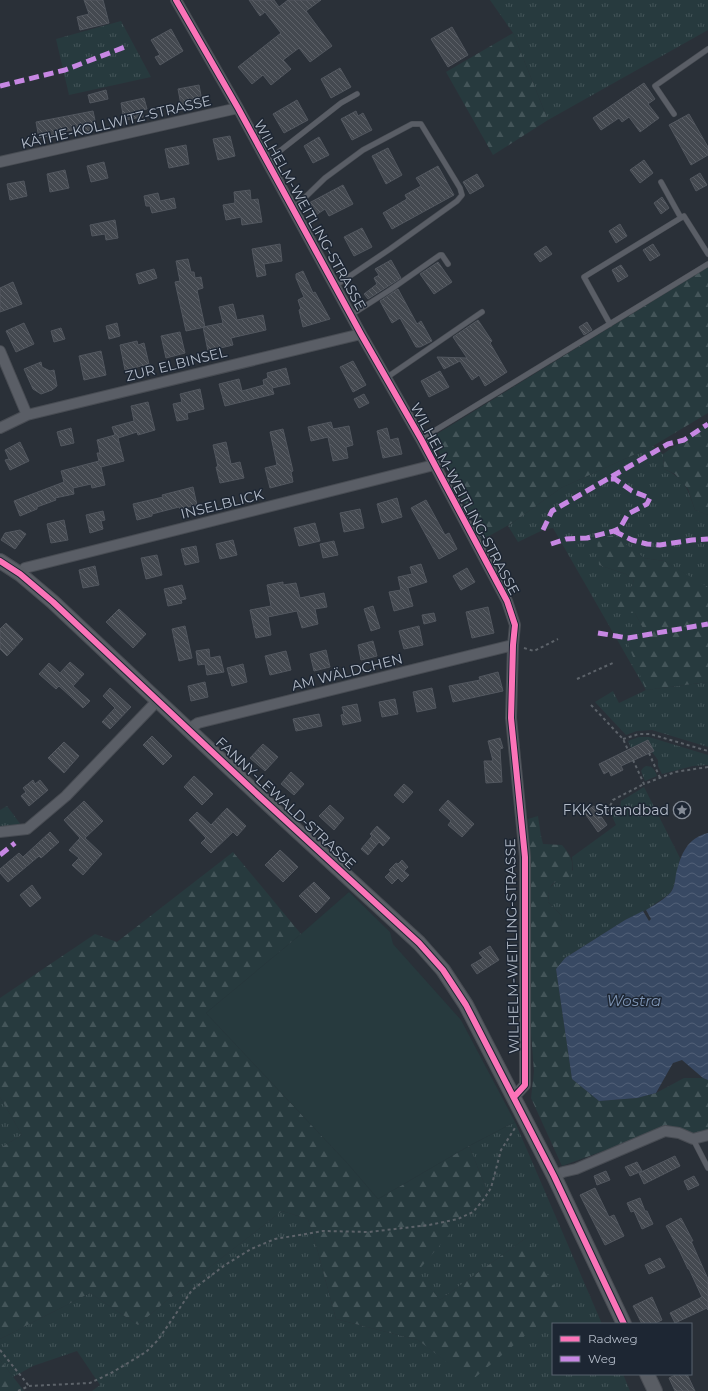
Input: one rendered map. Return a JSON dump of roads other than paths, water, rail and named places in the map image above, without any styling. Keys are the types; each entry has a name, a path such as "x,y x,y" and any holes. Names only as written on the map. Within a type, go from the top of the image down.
{"street":[{"name":"WILHELM-WEITLING-STRASSE","path":"176,0 238,108 350,315 421,439 507,601 515,625 511,718 525,857 526,1085 514,1097"},
{"name":"KÄTHE-KOLLWITZ-STRASSE","path":"0,162 238,108"},
{"name":"ZUR ELBINSEL","path":"0,428 27,415 361,334"},
{"path":"0,352 27,415"},
{"name":"INSELBLICK","path":"20,574 24,568 434,466"},
{"name":"FANNY-LEWALD-STRASSE","path":"0,561 20,574 53,602 259,796 419,943 443,970 466,1005 514,1097"},
{"name":"AM WÄLDCHEN","path":"189,729 198,723 513,645"},
{"path":"0,832 27,829 66,796 158,700"},
{"path":"514,1097 554,1176 624,1323"},
{"path":"554,1176 576,1169 665,1131 679,1132 693,1139 708,1135"},
{"path":"648,1375 655,1391"}],"lane":[{"path":"674,114 655,86 708,49"},
{"path":"266,161 341,103 358,94"},
{"path":"292,209 325,178 363,150 412,124 421,124 460,188 462,195 457,201 335,286"},
{"path":"661,182 681,218"},
{"path":"610,324 584,277 684,216 708,254"},
{"path":"350,315 390,290 440,255 442,255 448,264"},
{"path":"421,439 708,264"},
{"path":"386,378 482,312"},
{"path":"693,1139 708,1168"}],"water":[{"name":"Wostra","path":"708,833 708,1080 703,1078 682,1060 673,1063 656,1093 637,1098 599,1101 572,1079 556,969 565,958 625,920 643,911 649,921 651,919 646,910 671,892 680,860 686,848 695,839"}],"place":[{"name":"FKK Strandbad","path":"682,810"}]}
